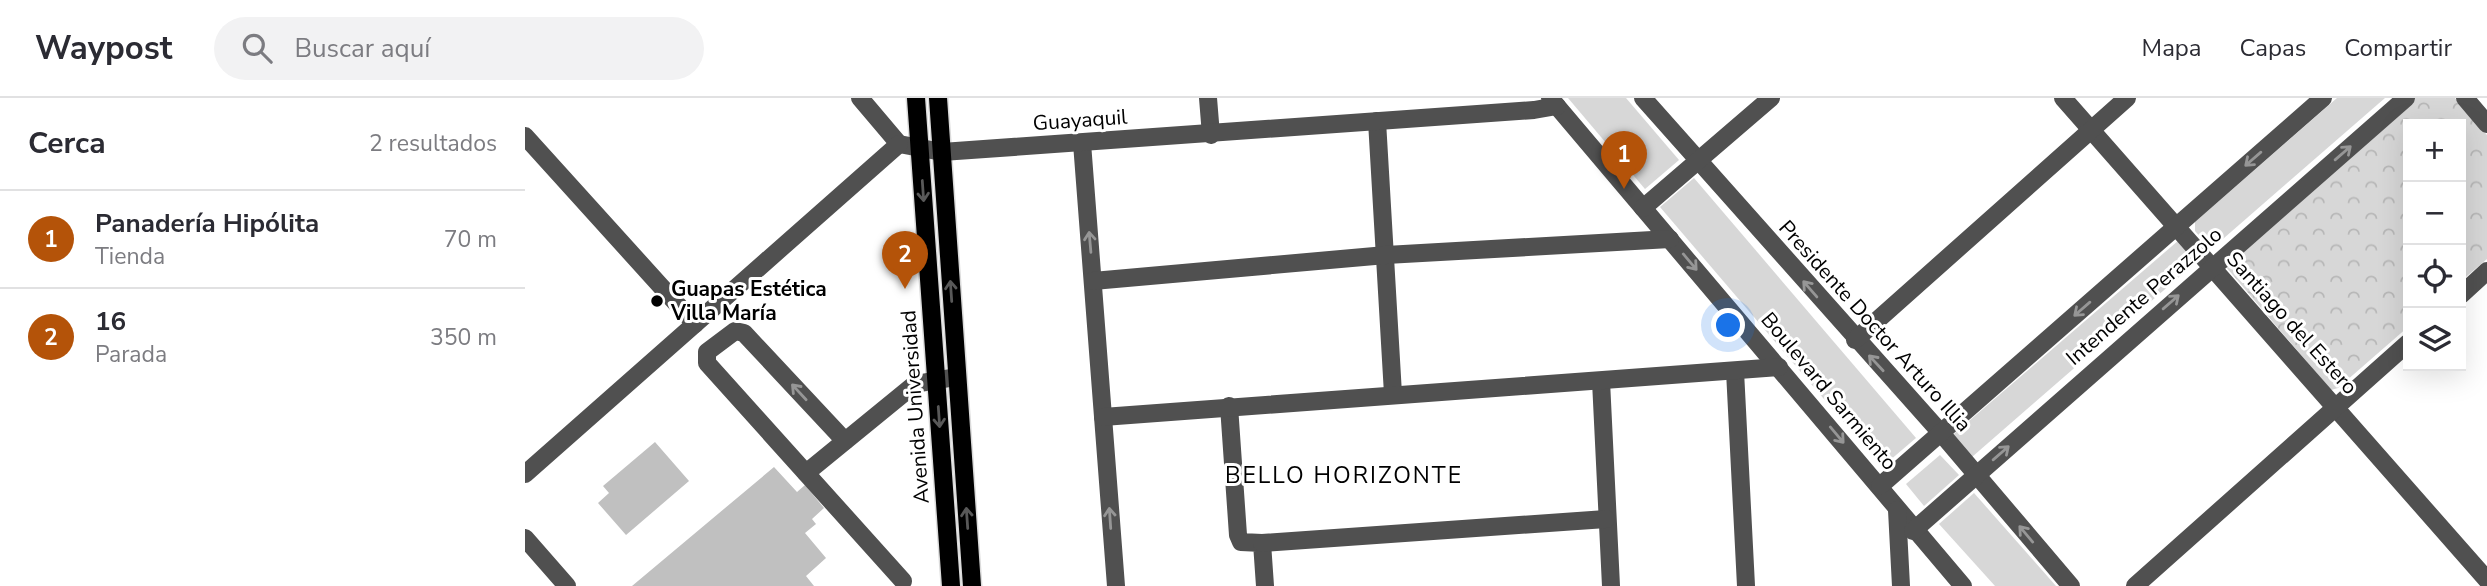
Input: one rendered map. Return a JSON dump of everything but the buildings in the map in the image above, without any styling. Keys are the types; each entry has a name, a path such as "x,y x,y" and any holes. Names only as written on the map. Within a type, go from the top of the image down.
{"main road":[{"name":"Avenida Universidad","path":"916,98 951,586"},
{"name":"Avenida Universidad","path":"938,98 972,586"}],"street":[{"path":"525,474 899,144 860,98"},
{"path":"1208,98 1211,135"},
{"name":"Presidente Doctor Arturo Illia","path":"1643,98 1855,340 1941,433 2071,586"},
{"path":"1643,208 1771,98"},
{"name":"Santiago del Estero","path":"2063,98 2211,268 2485,572"},
{"path":"1855,340 2127,98"},
{"name":"Intendente Perazzolo","path":"1880,486 2323,98"},
{"name":"Intendente Perazzolo","path":"1913,531 2406,98"},
{"path":"2465,98 2487,124"},
{"name":"Guayaquil","path":"899,144 942,152 1211,135 1534,110 1553,102"},
{"name":"Boulevard Sarmiento","path":"1553,102 1880,486 1913,531 1963,586"},
{"path":"1377,121 1393,394"},
{"path":"525,136 695,324"},
{"path":"1082,143 1116,586"},
{"path":"1093,281 1386,255 1670,239"},
{"path":"2466,290 2487,271"},
{"path":"845,441 744,334 735,331 707,352 707,363 902,581"},
{"path":"2135,586 2403,348"},
{"path":"1103,416 1779,367"},
{"path":"1735,371 1746,586"},
{"path":"806,473 915,384 956,377"},
{"path":"1601,381 1611,586"},
{"path":"1229,406 1238,535 1241,542 1246,544 1606,519"},
{"path":"1897,510 1901,586"},
{"path":"525,538 567,586"},
{"path":"1262,543 1265,586"}],"green space":[{"path":"1568,98 1626,98 1679,160 1645,189"},
{"path":"2337,98 2385,98 2216,245 2207,245 2195,231 2195,222"},
{"path":"2413,98 2455,98 2487,135 2487,259 2466,277 2466,119 2403,119 2403,331 2338,388 2331,390 2226,267"},
{"path":"1694,178 1916,438 1882,467 1660,207"},
{"path":"2179,240 2195,260 2194,264 1972,457 1953,435"},
{"path":"1940,455 1959,475 1924,506 1906,484"},
{"path":"1974,493 2056,586 1995,586 1939,524"}],"place":[{"name":"Panadería Hipólita","path":"1624,189"},
{"name":"16","path":"905,289"},
{"name":"Guapas Estética Villa María","path":"657,301"}],"district":[{"name":"BELLO HORIZONTE","path":"1344,475"}]}
